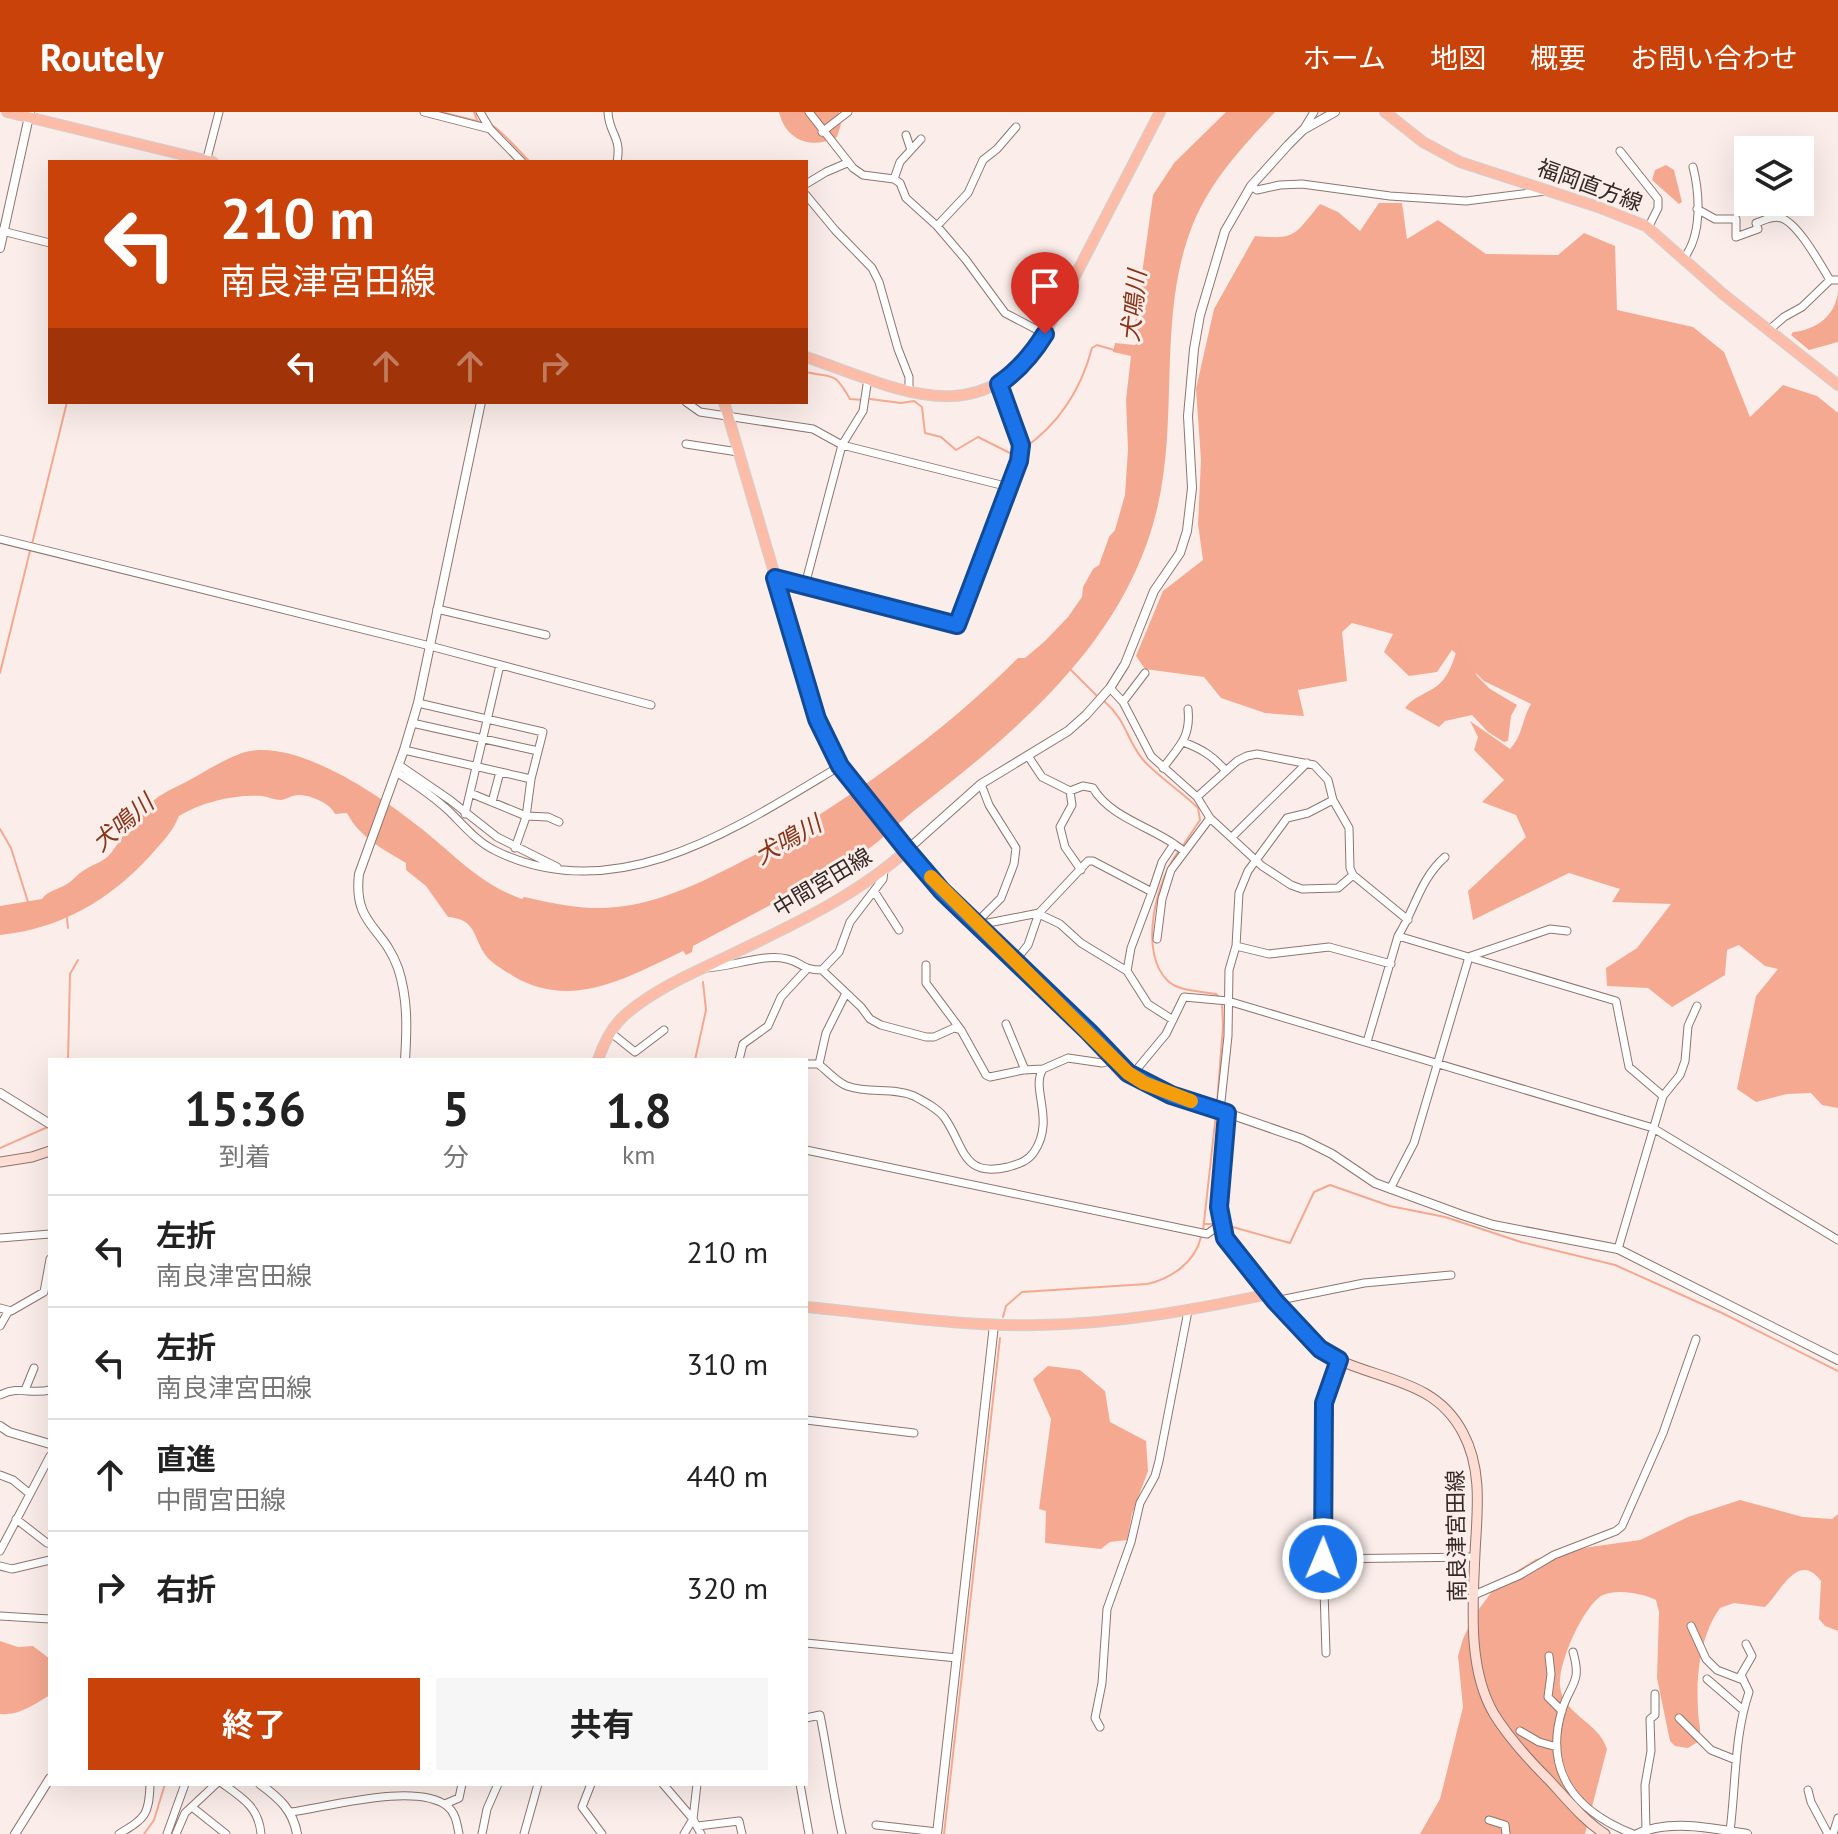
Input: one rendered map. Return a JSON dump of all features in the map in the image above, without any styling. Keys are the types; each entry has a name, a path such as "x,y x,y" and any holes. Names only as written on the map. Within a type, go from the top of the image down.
{"main road":[{"path":"7,112 30,114 202,160"},
{"path":"808,358 909,392 933,397 976,393 999,384 1015,373 1031,357 1045,334 1160,112"},
{"name":"福岡直方線","path":"1385,112 1443,154 1648,228 1768,331 1838,385"},
{"name":"中間宮田線","path":"599,1058 610,1032 627,1013 703,968 840,899 884,870 905,846 841,768 817,719 725,404"},
{"path":"905,846 942,891 1089,1032 1113,1060 1132,1075 1171,1095 1224,1112"},
{"name":"南良津宮田線","path":"1224,1112 1219,1207 1221,1224 1232,1249 1320,1349 1339,1360 1429,1394 1446,1408 1464,1434 1474,1462 1478,1496 1474,1595 1476,1659 1483,1688 1492,1711 1511,1740 1579,1812 1605,1834"},
{"path":"0,1162 48,1152"},
{"path":"808,1307 994,1325 1076,1324 1188,1311 1272,1297"}],"street":[{"path":"209,160 219,112"},
{"path":"424,112 490,129"},
{"path":"480,112 490,129 520,160"},
{"path":"608,112 609,125 619,143 617,160"},
{"path":"809,112 847,163 863,175 894,179 900,183 906,198 937,226 1005,313 1045,334"},
{"path":"822,132 848,112"},
{"path":"905,846 981,784 1068,731 1110,688 1125,664 1154,591 1180,553 1187,531 1192,488 1188,416 1200,315 1225,231 1251,186 1303,130 1314,112"},
{"path":"1303,130 1335,112"},
{"path":"0,248 30,114"},
{"path":"937,226 968,193 983,160 1016,127"},
{"path":"906,135 911,150"},
{"path":"894,179 896,168 921,139"},
{"path":"1620,151 1658,199 1658,208 1648,228"},
{"path":"808,182 847,163"},
{"path":"1684,258 1693,246 1697,209 1693,167"},
{"path":"1251,186 1257,190 1302,184 1390,196 1466,201 1550,191"},
{"path":"808,197 872,268 909,377 909,392"},
{"path":"1697,209 1715,219 1736,219 1736,237 1758,229 1756,223 1784,218 1834,280 1768,331"},
{"path":"2,231 48,242"},
{"path":"805,585 842,445 863,411 868,378"},
{"path":"775,578 957,625 1019,461 1021,445 999,384"},
{"path":"405,1058 407,1026 402,984 392,954 361,909 357,892 360,871 418,703 481,404"},
{"path":"689,404 700,412 813,429 842,445 1009,487"},
{"path":"686,444 738,452"},
{"path":"0,539 430,646 651,705"},
{"path":"437,609 546,635"},
{"path":"465,814 500,665"},
{"path":"1123,702 1145,673"},
{"path":"1110,688 1123,702 1151,756 1197,797 1210,818 1256,861 1302,889 1338,888 1353,875"},
{"path":"418,703 543,732 531,779 526,816 515,848"},
{"path":"1163,768 1183,742 1189,727 1188,709"},
{"path":"412,723 538,751"},
{"path":"1183,742 1209,752 1226,771"},
{"path":"404,750 531,779"},
{"path":"1197,797 1237,761 1257,754 1314,765 1328,780 1333,800 1349,828 1353,875 1408,920"},
{"path":"1028,756 1042,777 1070,791 1083,786 1093,788 1098,797 1117,812 1178,847"},
{"path":"1232,837 1307,763"},
{"path":"397,771 494,851 541,867 572,872 619,870 686,850 754,818 841,768"},
{"path":"397,771 450,800 515,848 572,872"},
{"path":"492,802 500,772"},
{"path":"977,924 1001,898 1014,864 1016,848 989,805 981,784"},
{"path":"1070,791 1072,805 1060,827 1065,847 1081,870"},
{"path":"470,793 526,816 548,817 559,822"},
{"path":"1333,800 1308,813 1287,818 1248,871 1239,893 1236,946 1229,970 1224,1112 1260,1122 1315,1145 1375,1183 1493,1225 1618,1249 1838,1360"},
{"path":"1127,971 1134,940 1162,862 1210,818"},
{"path":"1157,939 1163,891 1178,847"},
{"path":"1367,1042 1398,936 1423,882 1445,857"},
{"path":"1015,961 1028,945 1040,914 1088,861 1152,892"},
{"path":"822,970 839,952 850,922 883,879 884,870"},
{"path":"874,891 899,930"},
{"path":"977,924 1040,914 1060,924 1081,943 1127,971 1148,1004 1173,1020"},
{"path":"1469,957 1550,929 1567,931"},
{"path":"1398,936 1616,1001 1629,1067 1663,1096"},
{"path":"1236,946 1269,954 1329,947 1391,964"},
{"path":"1390,1189 1414,1143 1469,957"},
{"path":"703,968 718,968 736,962 787,959 806,970 822,970 870,1019 881,1025 926,1037 934,1037 954,1028 961,1030"},
{"path":"926,965 926,983 957,1022 986,1075 995,1077 1043,1069 1068,1058 1102,1063 1113,1060"},
{"path":"740,1058 743,1044 768,1026 781,997 806,970"},
{"path":"819,1064 826,1033 846,993"},
{"path":"1132,1075 1166,1034 1184,997 1228,1001 1653,1128 1838,1240"},
{"path":"1618,1249 1663,1096 1680,1075 1685,1061 1688,1026 1697,1006"},
{"path":"1006,1024 1025,1070"},
{"path":"610,1032 635,1052 664,1030"},
{"path":"808,1064 819,1064 847,1086 896,1091 928,1104 943,1115 963,1156 970,1163 988,1170 1016,1165 1027,1160 1035,1150 1045,1117 1038,1080 1043,1069"},
{"path":"0,1093 48,1123"},
{"path":"808,1150 1202,1233 1221,1224"},
{"path":"983,1188 988,1170"},
{"path":"0,1238 48,1234"},
{"path":"0,1326 4,1310 44,1292 48,1270"},
{"path":"1272,1297 1364,1283 1451,1275"},
{"path":"1100,1727 1095,1718 1102,1683 1107,1609 1131,1542 1140,1503 1155,1476 1188,1311"},
{"path":"876,1825 937,1833 994,1325"},
{"path":"1474,1595 1520,1575 1554,1555 1622,1526 1663,1433 1696,1339"},
{"path":"1326,1653 1324,1403 1339,1360"},
{"path":"25,1390 34,1368"},
{"path":"0,1395 14,1389 48,1390"},
{"path":"808,1420 914,1433"},
{"path":"0,1426 9,1432 48,1443"},
{"path":"0,1551 48,1460"},
{"path":"0,1475 13,1480 30,1494"},
{"path":"16,1519 47,1543"},
{"path":"1323,1559 1475,1557"},
{"path":"0,1566 22,1568 48,1561"},
{"path":"0,1616 48,1619"},
{"path":"1691,1626 1706,1659 1717,1670 1743,1680"},
{"path":"808,1643 957,1658"},
{"path":"1730,1831 1736,1760 1743,1710 1749,1692 1743,1680 1743,1668 1752,1656 1746,1644"},
{"path":"1573,1652 1577,1676 1562,1711 1557,1747 1561,1775 1583,1806 1611,1825 1639,1833 1693,1827 1747,1834"},
{"path":"1549,1656 1551,1674 1548,1697 1562,1711"},
{"path":"1707,1679 1743,1710"},
{"path":"1639,1833 1651,1751 1650,1719 1655,1715 1655,1694"},
{"path":"808,1718 820,1715 842,1834"},
{"path":"1679,1718 1711,1750 1736,1760"},
{"path":"1520,1731 1539,1742 1557,1747"},
{"path":"15,1834 48,1781"},
{"path":"119,1834 141,1821 146,1813 150,1786"},
{"path":"167,1834 184,1786"},
{"path":"176,1834 185,1813 214,1786"},
{"path":"226,1786 252,1806 261,1834"},
{"path":"263,1786 280,1798 291,1812 297,1834"},
{"path":"394,1786 394,1795"},
{"path":"445,1804 459,1798 462,1786"},
{"path":"482,1834 487,1809 497,1786"},
{"path":"524,1834 537,1786"},
{"path":"590,1786 582,1807 602,1834"},
{"path":"665,1786 697,1826"},
{"path":"697,1786 697,1826"},
{"path":"800,1786 809,1834"},
{"path":"1808,1790 1811,1802 1830,1834"},
{"path":"291,1812 394,1795 435,1800 445,1804 456,1818 459,1834"},
{"path":"192,1807 226,1834"},
{"path":"1830,1834 1838,1818"},
{"path":"1489,1820 1505,1825 1506,1834"},
{"path":"684,1834 697,1826 739,1821 742,1834"}],"shaded area":[{"path":"779,112 839,112 841,124 837,137 818,143 801,140 788,130"},
{"path":"1379,203 1402,203 1407,239 1438,220 1486,254 1558,255 1584,233 1615,246 1617,310 1693,327 1724,352 1750,417 1783,385 1817,396 1838,413 1838,1108 1822,1105 1811,1093 1787,1094 1756,1102 1737,1089 1756,996 1778,969 1765,966 1739,945 1727,950 1725,975 1672,1007 1648,988 1607,986 1606,968 1637,948 1671,904 1612,902 1620,889 1569,873 1473,920 1468,891 1526,837 1516,815 1482,802 1504,780 1474,750 1478,737 1470,721 1510,749 1518,738 1531,704 1484,681 1452,650 1437,672 1409,676 1384,652 1393,634 1352,623 1342,632 1347,681 1298,690 1304,716 1265,713 1221,698 1204,677 1145,669 1136,656 1163,591 1203,560 1198,524 1201,460 1196,389 1214,309 1255,236 1279,237 1294,233 1320,204 1338,212 1360,231"},
{"path":"1048,1366 1080,1370 1105,1391 1110,1422 1146,1441 1148,1471 1132,1514 1127,1540 1110,1542 1101,1549 1045,1543 1046,1511 1039,1509 1051,1419 1033,1379"},
{"path":"1740,1500 1803,1517 1832,1519 1838,1514 1838,1631 1825,1626 1819,1619 1821,1581 1805,1570 1790,1577 1765,1607 1734,1603 1720,1608 1708,1631 1701,1656 1699,1741 1688,1748 1675,1746 1670,1741 1657,1678 1659,1612 1656,1600 1629,1592 1601,1596 1579,1624 1560,1676 1562,1696 1567,1704 1597,1732 1607,1749 1585,1834 1420,1834 1440,1799 1463,1707 1458,1656 1463,1639 1473,1617 1499,1582 1536,1559 1640,1540 1688,1517"},
{"path":"0,1641 18,1647 33,1646 48,1657 48,1696 20,1711 0,1714"}],"water":[{"name":"犬鳴川","path":"1226,112 1275,112 1218,178 1200,208 1182,258 1175,293 1167,435 1158,505 1143,553 1122,597 1096,638 1066,676 1032,711 958,777 858,857 693,946 692,952 686,955 683,951 621,980 600,986 557,991 535,986 493,963 468,925 457,918 448,917 426,886 406,870 406,863 365,836 347,813 335,814 325,804 304,795 281,800 241,796 208,803 179,816 166,837 135,872 82,910 43,926 0,935 0,906 42,899 108,856 138,816 158,797 230,758 263,750 311,761 359,785 402,814 479,876 522,899 592,908 646,902 697,884 794,835 797,829 912,750 993,683 1018,658 1025,658 1068,617 1082,597 1083,587 1093,569 1099,565 1109,537 1115,530 1125,495 1128,450 1126,400 1131,356 1113,352 1115,343 1135,345 1139,340 1133,338 1153,195 1174,163"},
{"path":"1666,165 1674,170 1682,202 1679,204 1652,180 1655,170"},
{"path":"1838,290 1838,342 1809,350 1791,335 1824,320 1834,307"},
{"path":"1460,641 1477,676 1490,689 1517,705 1511,716 1508,741 1504,742 1488,732 1472,715 1445,721 1439,727 1405,708 1442,682"}],"waterway":[{"path":"441,112 481,122"},
{"path":"474,112 477,120"},
{"path":"491,125 528,160"},
{"name":"犬鳴川","path":"1023,449 1047,429 1067,405 1082,378 1092,348 1097,345 1114,350"},
{"path":"808,372 832,377 850,399 863,400"},
{"path":"870,399 901,403 914,401 922,407 925,433 941,437 956,450 978,437 1016,456"},
{"path":"32,544 67,404"},
{"path":"0,673 30,551"},
{"path":"1071,670 1096,695"},
{"path":"1105,702 1118,716 1144,761 1198,808 1200,820 1182,847"},
{"path":"0,829 11,848 28,902"},
{"path":"1178,852 1157,898 1152,936 1154,953 1159,969 1173,985 1219,997"},
{"path":"67,918 68,928"},
{"path":"68,1058 70,974 78,960"},
{"path":"695,1058 706,1010 703,982"},
{"path":"1217,1104 1222,1003"},
{"path":"1203,1231 1216,1114"},
{"path":"0,1148 48,1127"},
{"path":"1229,1226 1290,1243 1314,1192 1330,1185 1390,1206 1445,1217 1521,1242 1615,1265 1722,1313 1838,1371"},
{"path":"1205,1224 1213,1224"},
{"path":"1003,1317 1006,1306 1022,1292 1147,1284 1164,1278 1187,1262 1201,1237"},
{"path":"944,1834 1000,1338"},
{"path":"144,1834 154,1820 164,1786"}],"slow traffic":[{"path":"931,877 1128,1073 1171,1095 1191,1101"}],"route":[{"path":"1045,334 1031,357 999,384 1021,445 1019,461 957,625 775,578 817,719 840,766 907,850 942,891 1128,1073 1171,1095 1227,1113 1219,1207 1225,1238 1275,1301 1320,1349 1339,1360 1324,1403 1323,1559"}]}
